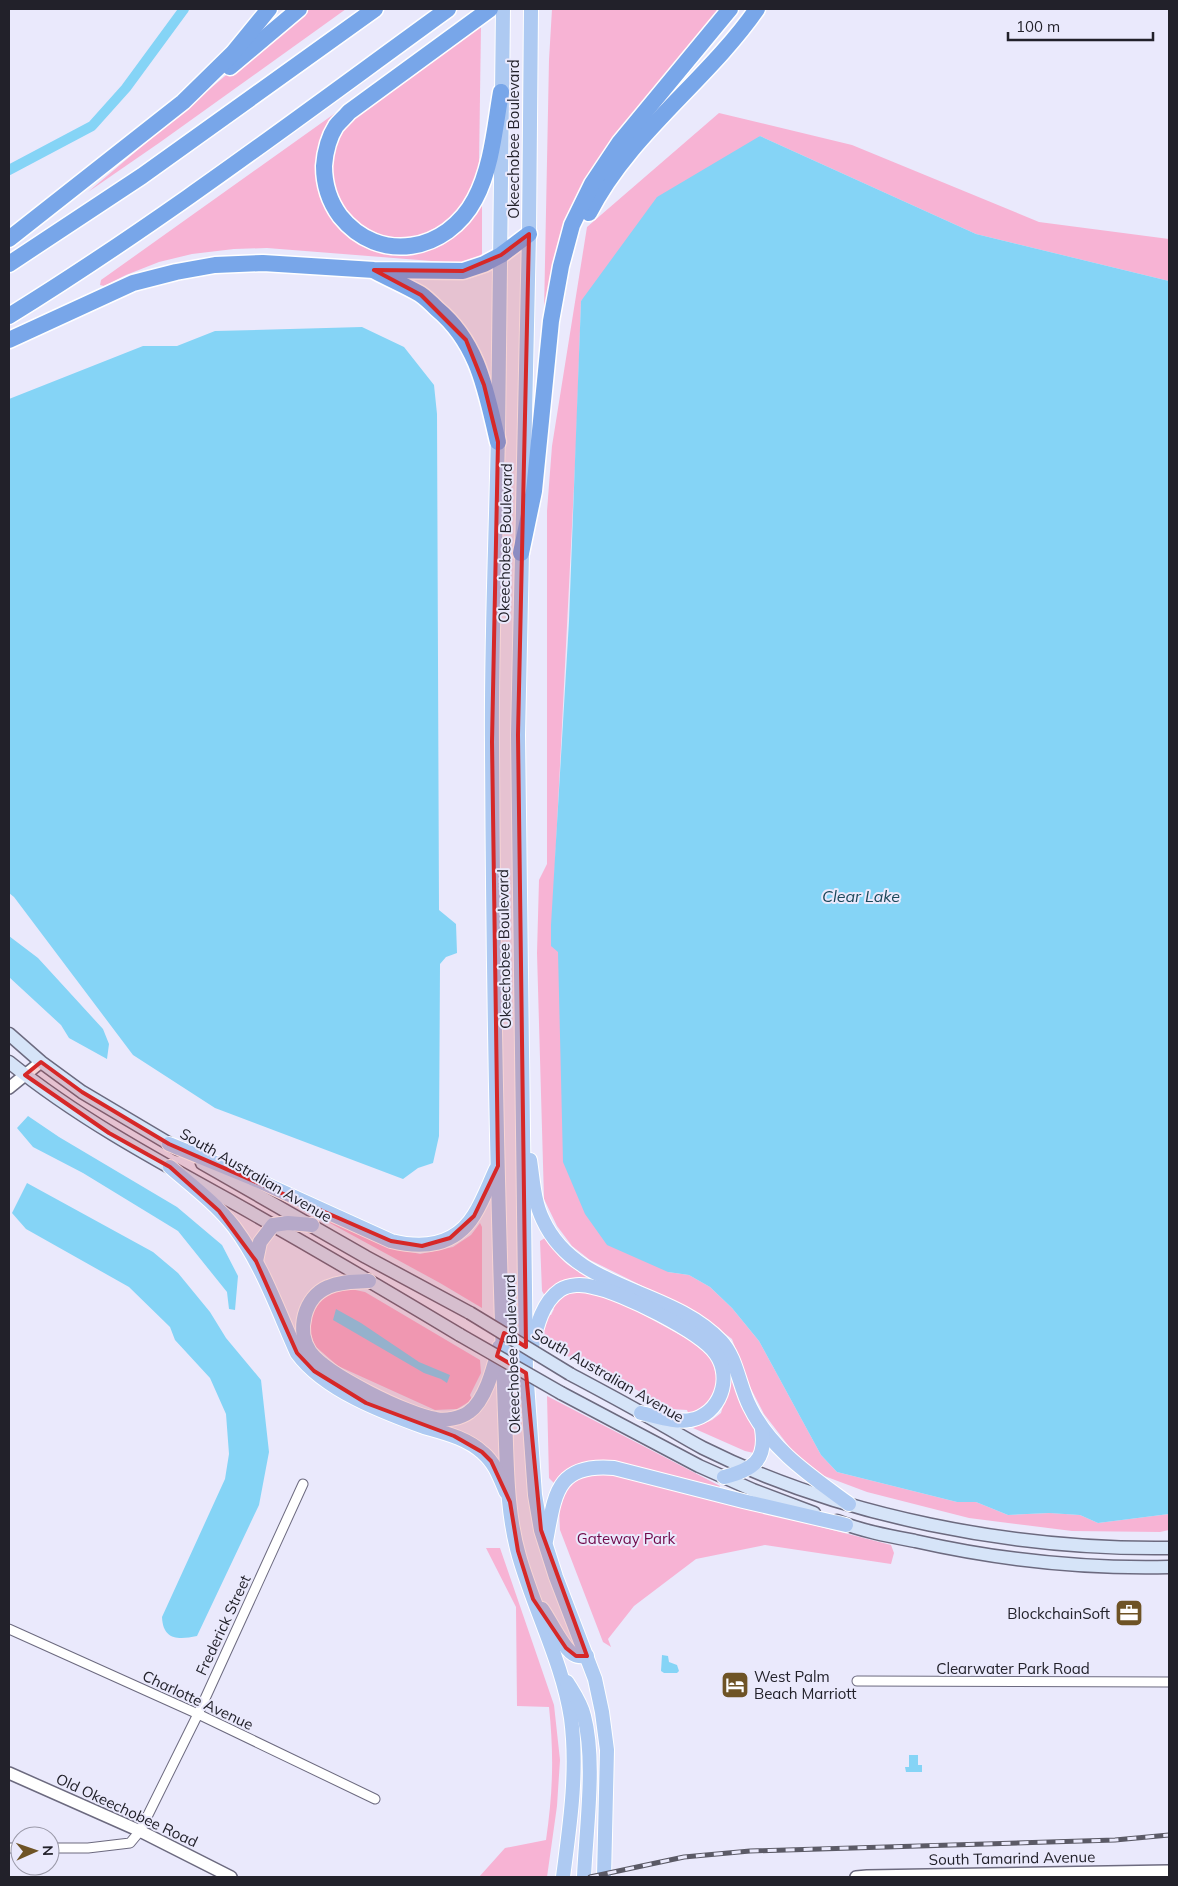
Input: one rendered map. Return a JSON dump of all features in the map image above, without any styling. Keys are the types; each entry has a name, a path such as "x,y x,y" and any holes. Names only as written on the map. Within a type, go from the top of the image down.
{"highway":[{"path":"183,102 233,53 269,9"},
{"path":"9,239 238,61 298,9"},
{"path":"9,264 142,176 375,9"},
{"path":"9,316 184,200 448,9"},
{"path":"490,9 349,112 336,127 328,144 324,178 329,196 336,210 348,226 369,240 398,247 419,245 439,237 458,223 476,198 483,180 501,92"},
{"path":"521,553 534,491 551,321 561,266 572,225 592,184 620,142 730,9"},
{"path":"561,266 598,196 616,169 640,140 741,31 757,9"},
{"path":"9,340 133,282 215,265 263,263 374,270 463,271 484,264 501,255 529,234"},
{"path":"374,270 421,295 448,318 466,340 476,360 498,442"}],"main road":[{"name":"Okeechobee Boulevard","path":"503,9 501,255 492,742 502,1337 507,1464 510,1502 518,1551 569,1708 575,1768 563,1877"},
{"name":"Okeechobee Boulevard","path":"531,9 529,234 518,770 526,1369 535,1495 545,1546 587,1656 602,1712 607,1750 604,1877"},
{"name":"South Australian Avenue","path":"9,1034 40,1062 82,1092 169,1144 366,1257 470,1313 570,1374 702,1447 749,1468 806,1491 849,1504 956,1529 1003,1537 1098,1547 1169,1548"},
{"path":"9,1062 109,1133 273,1225 562,1393 699,1466 846,1525"},
{"path":"522,1113 536,1198 542,1218 557,1244 575,1261 597,1275 662,1302 701,1324 716,1336 730,1354 740,1386 762,1429 797,1465 849,1504"},
{"path":"169,1144 252,1178 391,1241 422,1246 450,1238 464,1228 474,1216 498,1166"},
{"path":"170,1167 219,1211 233,1227 256,1261 297,1353 304,1362 340,1389 366,1403 394,1416 454,1436 482,1452 491,1461 510,1502"},
{"path":"256,1261 260,1242 273,1225 288,1223 312,1225"},
{"path":"369,1281 336,1284 318,1292 308,1306 303,1335 306,1344 316,1358 340,1376 383,1399 438,1420 456,1418 470,1412 479,1400 490,1378 502,1337"},
{"path":"526,1369 542,1313 553,1296 569,1286 591,1286 621,1296 687,1330 716,1353 722,1363 723,1389 719,1400 712,1409 703,1415 689,1420 641,1413"},
{"path":"724,1477 738,1474 760,1459 763,1452 762,1429"},
{"path":"545,1546 558,1488 575,1472 584,1468 598,1467 614,1468 743,1501 948,1549 996,1557 1090,1566 1169,1567"},
{"path":"533,1599 550,1621 566,1648 573,1655 587,1656"},
{"path":"556,1664 580,1704 586,1726 589,1780 584,1877"}],"street":[{"path":"9,1088 40,1062"},
{"name":"Frederick Street","path":"140,1831 198,1714 303,1484"},
{"name":"Charlotte Avenue","path":"9,1628 198,1714 375,1799"},
{"name":"Clearwater Park Road","path":"857,1680 1169,1682"},
{"name":"Old Okeechobee Road","path":"9,1773 140,1831 231,1877"},
{"path":"60,1848 88,1848 130,1842 140,1831"},
{"name":"South Tamarind Avenue","path":"856,1877 1169,1871"}],"highlighted area":[{"path":"529,234 518,735 526,1347 504,1333 497,1356 526,1373 541,1530 587,1656 576,1656 566,1648 533,1599 518,1551 510,1502 491,1461 482,1452 454,1436 366,1403 314,1371 297,1353 256,1261 219,1211 170,1167 109,1133 25,1075 41,1062 82,1092 169,1144 391,1241 422,1246 450,1238 474,1216 498,1166 492,742 498,442 484,385 466,340 421,295 374,270 463,271 501,255"}],"green space":[{"path":"304,9 346,9 88,192"},
{"path":"552,9 721,9 610,148 544,313 549,60"},
{"path":"481,25 479,166 465,207 451,222 410,242 366,233 339,207 329,172 336,140 348,123"},
{"path":"341,109 335,117 327,203 397,252 479,202 482,204 482,256 467,262 457,263 267,248 234,249 192,254 159,262 104,286 100,285 101,280"},
{"path":"719,113 852,145 1039,222 1169,239 1169,281 976,234 760,136 581,301 576,446 551,945 558,951 668,1272 689,1275 710,1287 732,1308 759,1341 821,1455 837,1472 957,1502 976,1502 1008,1515 1050,1513 1080,1515 1098,1523 1169,1514 1169,1530 1160,1532 1072,1531 969,1518 867,1492 819,1474 791,1449 764,1414 748,1383 732,1339 699,1314 590,1260 572,1246 557,1226 544,1199 537,953 539,880 547,864 547,511 552,446 587,227"},
{"path":"295,1204 389,1247 420,1254 453,1247 471,1235 480,1223 482,1227 482,1308 440,1283"},
{"path":"545,1238 566,1263 577,1271 594,1278 569,1280 545,1296 542,1291 540,1241"},
{"path":"346,1288 365,1292 480,1360 481,1373 470,1395 472,1400 457,1409 435,1410 338,1366 315,1346 310,1332 310,1319 316,1303 327,1292"},
{"path":"588,1290 633,1309 691,1341 712,1359 718,1384 710,1401 689,1415 687,1410 670,1409 645,1394 541,1343 547,1315 551,1315 554,1309 551,1307 570,1292"},
{"path":"731,1378 746,1413 757,1430 757,1447 754,1453 745,1451 693,1428 712,1420 721,1413"},
{"path":"547,1396 720,1486 718,1489 605,1461 581,1463 565,1472 555,1484 549,1478"},
{"name":"Gateway Park","path":"591,1472 610,1473 891,1545 894,1553 891,1564 765,1545 696,1559 634,1606 608,1639 611,1647 603,1642 560,1530 560,1509 563,1494 573,1482"},
{"path":"486,1548 500,1548 554,1705 560,1760 557,1806 547,1877 479,1877 505,1848 546,1840 552,1774 549,1707 517,1706 516,1607"}],"water":[{"name":"Clear Lake","path":"760,136 976,234 1169,281 1169,1514 1098,1523 1080,1515 1049,1513 1008,1515 976,1502 957,1502 837,1472 821,1455 759,1341 732,1308 710,1287 689,1275 668,1272 607,1245 585,1214 563,1162 558,952 551,946 551,925 569,621 581,301 657,197"},
{"path":"362,327 404,347 434,385 437,414 439,910 456,924 457,953 446,957 440,964 439,1136 433,1163 418,1168 403,1179 215,1108 133,1055 14,897 9,893 9,399 143,346 177,346 215,331"},
{"path":"9,936 38,958 103,1029 109,1044 107,1059 69,1038 61,1025 9,977"},
{"path":"28,1116 59,1137 177,1207 222,1245 238,1276 235,1310 229,1309 227,1292 178,1231 83,1173 33,1147 17,1128"},
{"path":"27,1183 153,1252 178,1273 210,1312 226,1338 261,1380 269,1452 259,1505 197,1636 173,1637 165,1630 162,1617 225,1479 229,1454 226,1414 210,1378 175,1340 170,1327 129,1287 26,1229 12,1213"},
{"path":"336,1309 361,1323 419,1362 450,1375 447,1383 424,1373 333,1320"},
{"path":"662,1655 668,1656 669,1662 677,1665 679,1671 677,1673 664,1673 661,1671"},
{"path":"909,1755 918,1755 918,1765 922,1765 922,1772 906,1772 905,1767 909,1767"}],"waterway":[{"path":"9,170 92,126 126,88 184,9"}],"railway":[{"path":"590,1877 684,1857 750,1851 1115,1840 1169,1835"}],"place":[{"name":"BlockchainSoft","path":"1129,1613"},
{"name":"West Palm Beach Marriott","path":"735,1685"}]}
